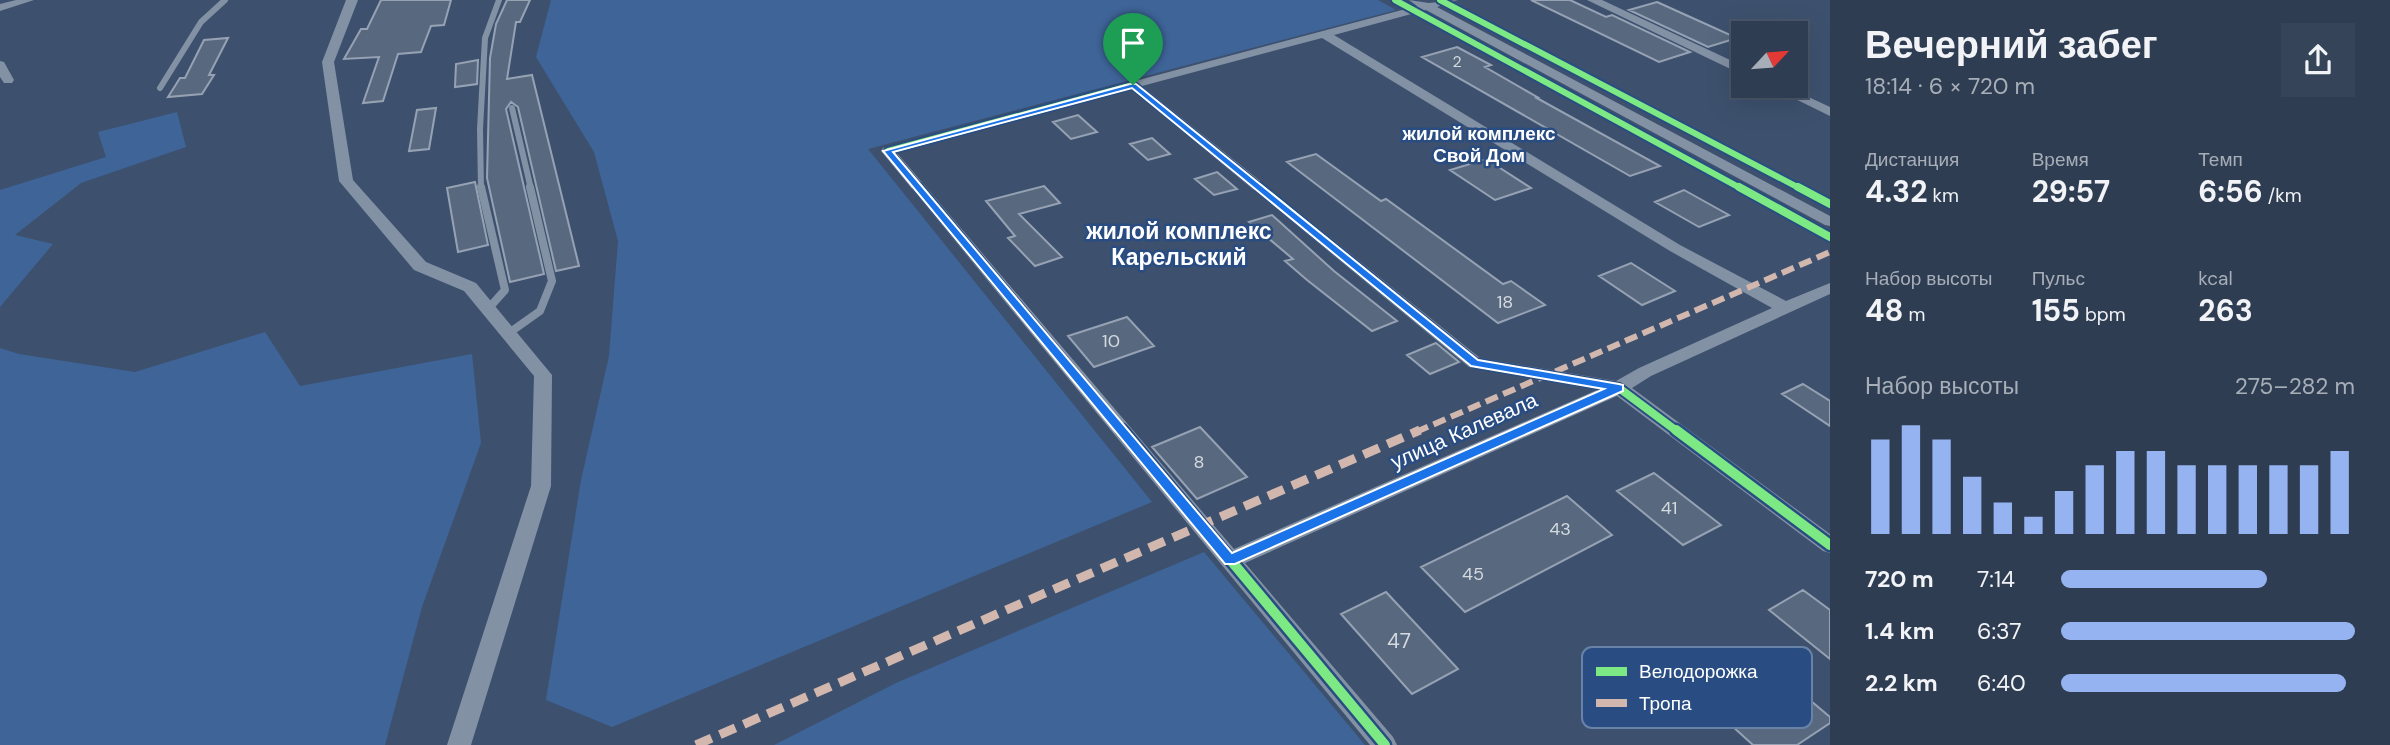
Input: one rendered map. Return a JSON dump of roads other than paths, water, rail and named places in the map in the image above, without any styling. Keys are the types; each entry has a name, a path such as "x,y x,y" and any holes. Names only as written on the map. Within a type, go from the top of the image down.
{"street":[{"path":"0,8 28,0"},
{"path":"352,0 328,62 346,181 420,266 470,287 543,375 541,486 459,745"},
{"path":"1385,745 888,151 1324,34 1421,3 1452,0"},
{"path":"1593,0 1731,65"},
{"path":"1421,3 1830,222"},
{"path":"1324,34 1675,248 1786,308"},
{"path":"0,65 4,81"},
{"path":"1133,85 1475,363 1619,388 1830,545"},
{"path":"1800,98 1830,112"},
{"name":"улица Калевала","path":"1230,560 1619,388 1645,372 1830,288"}],"lane":[{"path":"160,88 201,22 225,0"},
{"path":"488,309 505,290 481,189 480,129 485,38 499,0"},
{"path":"509,333 540,310 552,281 512,107"}],"district":[{"name":"жилой комплекс Свой Дом","path":"1479,144"},
{"name":"жилой комплекс Карельский","path":"1179,244"}]}
